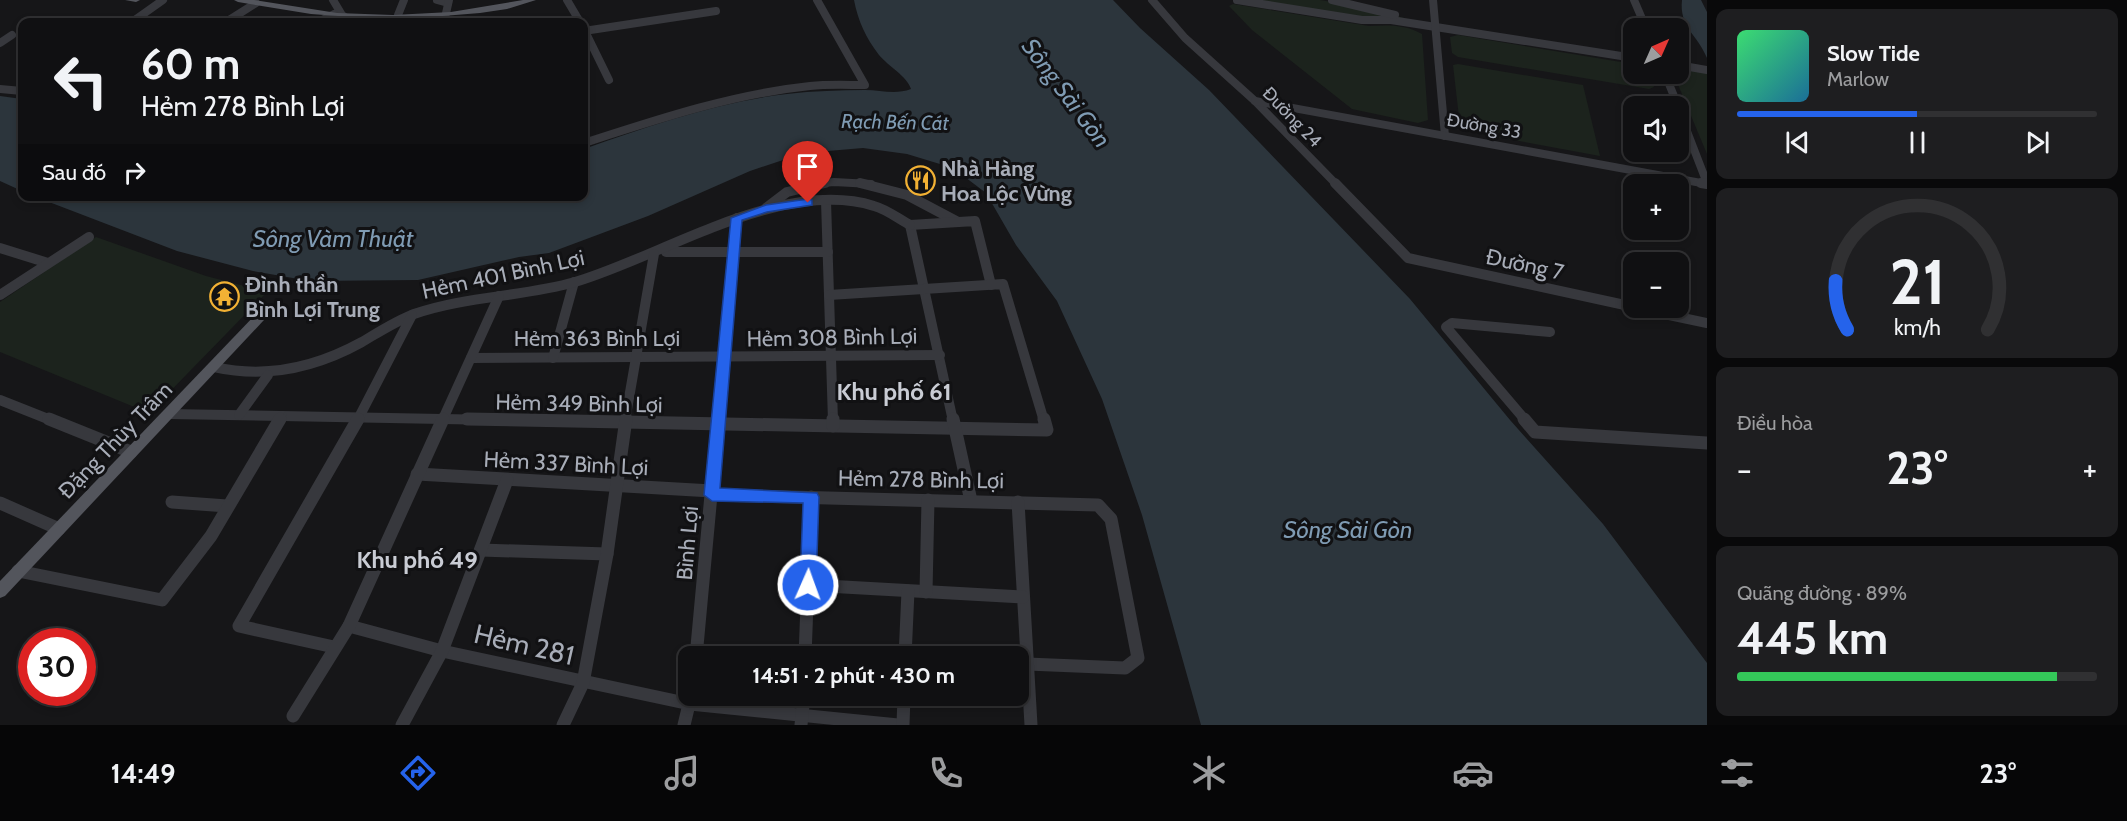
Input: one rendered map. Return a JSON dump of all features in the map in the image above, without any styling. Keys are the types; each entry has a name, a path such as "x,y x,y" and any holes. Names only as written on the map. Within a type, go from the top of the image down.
{"main road":[{"path":"129,0 136,0"},
{"path":"238,0 338,14 432,18"},
{"path":"449,18 531,0"},
{"name":"Đặng Thùy Trâm","path":"0,591 260,317"}],"street":[{"path":"138,18 163,0"},
{"path":"333,0 338,14 345,18"},
{"path":"398,15 404,0"},
{"path":"437,0 448,2 444,18"},
{"path":"567,0 578,18"},
{"path":"588,142 678,113 768,92 812,86 865,85 817,0"},
{"name":"Đường 24","path":"1152,0 1185,38 1255,101 1408,258"},
{"path":"1237,0 1362,20 1434,24 1623,51"},
{"path":"1332,0 1434,24 1623,56"},
{"path":"1432,0 1445,136"},
{"path":"1634,0 1642,18"},
{"path":"232,18 256,3"},
{"path":"588,29 716,11"},
{"path":"328,18 338,14"},
{"path":"0,43 12,35"},
{"path":"591,53 609,80"},
{"path":"1689,63 1706,67"},
{"path":"1689,66 1706,67"},
{"path":"0,89 18,91"},
{"name":"Đường 33","path":"1255,101 1707,183"},
{"path":"1689,136 1707,183"},
{"path":"766,209 772,201 793,188 831,182 859,181 895,189 928,202 958,222"},
{"path":"831,182 828,252 833,426"},
{"path":"766,209 829,200 873,204 896,214 910,225 957,429 971,501"},
{"name":"Hẻm 401 Bình Lợi","path":"214,367 236,373 268,375 328,359 412,315 574,282 657,253 737,218 766,209"},
{"name":"Bình Lợi","path":"697,646 737,218"},
{"path":"829,295 991,285 975,221 910,225"},
{"path":"0,296 89,237"},
{"path":"0,248 48,263"},
{"path":"563,725 583,683 606,554 636,357 657,253 828,252"},
{"name":"Đường 7","path":"1408,258 1623,304"},
{"path":"552,358 574,282"},
{"name":"Hẻm 349 Bình Lợi","path":"169,414 1047,430 1003,284 991,285"},
{"path":"293,716 349,626 499,296"},
{"path":"334,647 239,626 359,418 412,315"},
{"name":"Đường 7","path":"1684,318 1707,323"},
{"path":"1550,332 1452,323 1446,327 1535,432 1707,443"},
{"name":"Hẻm 308 Bình Lợi","path":"723,357 940,355"},
{"name":"Hẻm 363 Bình Lợi","path":"471,358 723,357"},
{"path":"239,415 268,375"},
{"path":"0,400 131,452"},
{"path":"18,571 162,600 177,584 282,416"},
{"name":"Hẻm 337 Bình Lợi","path":"417,474 712,493"},
{"path":"402,725 442,651 507,480"},
{"name":"Hẻm 278 Bình Lợi","path":"712,493 1092,504 1101,507 1111,519 1138,658 1125,668 1029,664"},
{"path":"805,646 811,497"},
{"path":"926,591 928,500"},
{"path":"172,502 227,506"},
{"path":"1018,502 1026,646"},
{"path":"0,503 59,529"},
{"path":"481,550 606,554"},
{"path":"808,585 1023,597"},
{"path":"906,646 908,591"},
{"name":"Hẻm 281","path":"349,626 442,651 583,683 678,698"},
{"path":"1029,694 1031,725"},
{"path":"684,725 689,706"},
{"name":"Hẻm 281","path":"724,706 802,720 901,725"},
{"path":"901,725 903,706"}],"shaded area":[{"path":"1248,0 1320,0 1363,7 1404,18 1367,18"},
{"path":"1233,4 1369,26 1403,27 1422,34 1428,120 1418,123 1352,109 1252,30 1229,6"},
{"path":"1458,35 1623,62 1623,84 1653,84 1654,87 1649,89 1458,57 1452,53 1450,37"},
{"path":"1453,65 1583,85 1600,156 1470,132 1460,126"},
{"path":"1689,70 1707,72 1707,154 1689,111 1689,96 1683,96 1678,84 1689,84"},
{"path":"96,237 206,276 267,292 149,413 0,352 0,302"}],"water":[{"name":"Sông Sài Gòn","path":"854,0 1113,0 1140,28 1209,90 1410,299 1510,420 1603,524 1707,663 1707,725 1201,725 1142,515 1102,399 1057,301 1016,245 986,193 953,168 907,154 863,148 804,153 750,171 648,216 549,253 519,257 418,280 310,281 253,271 177,251 46,201 588,201 588,148 633,132 710,109 761,98 817,91 894,92 911,89 906,80 879,55 870,42"},
{"path":"1682,0 1701,0 1707,12 1707,58 1689,29 1689,18 1683,18"},
{"path":"0,96 18,98 18,189 0,181"}],"place":[{"name":"Nhà Hàng Hoa Lộc Vừng","path":"920,181"},
{"name":"Đình thần Bình Lợi Trung","path":"224,297"}],"district":[{"name":"Khu phố 61","path":"894,392"},
{"name":"Khu phố 49","path":"417,560"}],"route":[{"path":"808,203 778,206 737,218 717,419 712,495 811,497 808,585"}],"water label":[{"name":"Rạch Bến Cát","path":"895,122"},
{"name":"Sông Vàm Thuật","path":"333,239"}]}
